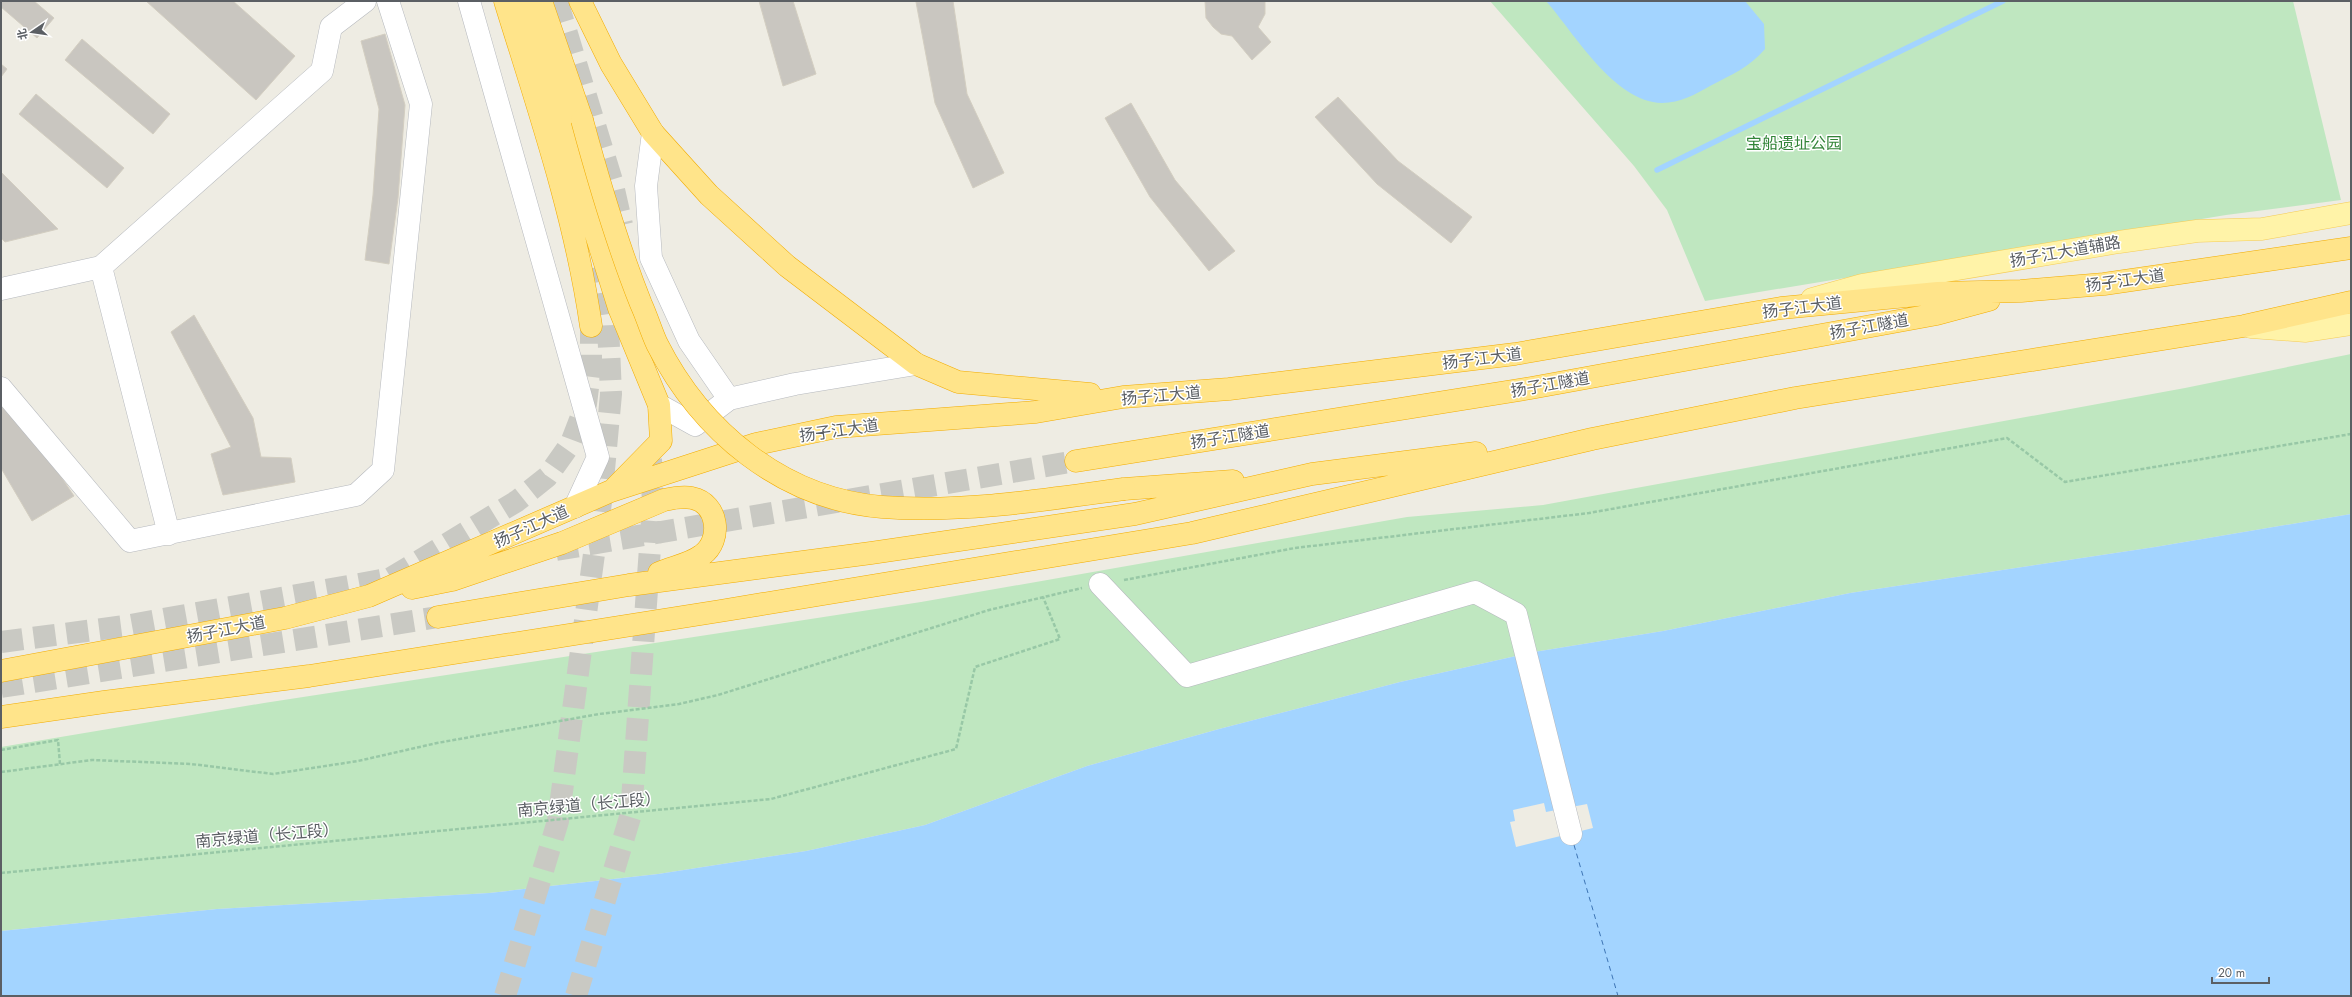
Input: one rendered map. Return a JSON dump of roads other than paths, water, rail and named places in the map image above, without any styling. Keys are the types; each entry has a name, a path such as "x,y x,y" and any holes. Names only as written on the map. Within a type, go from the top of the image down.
{"highway":[{"path":"505,1 563,188 583,270 591,326"},
{"path":"524,1 618,308 659,405 661,440 611,491"},
{"path":"541,1 582,120 605,202 632,282 657,344 685,389 716,428 746,455 784,479 826,497 880,507 940,509 1036,501 1124,489 1312,474 1592,439"},
{"path":"580,1 611,64 653,133 709,195 787,266 916,364 958,382 1123,397"},
{"name":"扬子江大道","path":"1,671 285,618 369,596 611,491 756,444 836,427 1036,412 1123,397 1229,389 1515,354 1781,308 1938,293 2021,291 2104,284 2351,248"},
{"name":"扬子江隧道","path":"1076,461 1562,382 1937,314 2021,291"},
{"path":"1,717 325,673 720,612 1192,533 1592,439 1795,398 2244,326 2351,302"},
{"path":"438,617 629,585 871,553 1135,514 1312,474"},
{"path":"369,596 452,580 562,543 664,500 679,497 693,498 706,506 715,519 716,531 711,545 702,556 629,585"}],"main road":[{"name":"扬子江大道辅路","path":"1781,308 1862,286 2119,242 2197,232 2262,229 2351,213"},
{"path":"2244,326 2306,331 2351,324"}],"street":[{"path":"1,289 101,267 322,71 331,27 365,1"},
{"path":"1,388 130,541 356,495 383,470 421,104 388,1"},
{"path":"470,1 598,457 575,507"},
{"path":"653,133 646,186 651,258 689,341 729,399"},
{"path":"101,267 169,534"},
{"path":"659,405 695,425 729,399 795,384 916,364"},
{"path":"1100,584 1187,676 1475,592 1516,614 1571,834"}],"water":[{"path":"1546,1 1745,1 1764,24 1765,49 1753,61 1740,70 1688,98 1669,103 1644,100 1628,91 1612,79 1597,64"},
{"path":"2351,514 2351,996 1,996 1,931 217,909 489,893 658,874 806,851 925,825 1087,766 1219,729 1400,682 1534,652 1663,631 1850,593 2155,547"}],"waterway":[{"path":"1657,170 2003,1"}],"tunnel":[{"path":"557,1 612,181 622,225"},
{"path":"505,996 558,821 601,502 611,394 608,325 599,267"},
{"path":"391,578 517,501 547,477 571,443 586,404 591,363 591,326"},
{"path":"576,996 631,814 653,506 651,459"},
{"path":"556,550 1076,461"},
{"path":"1,642 125,626 404,576"},
{"path":"1,687 438,617"}],"park label":[{"name":"宝船遗址公园","path":"1794,143"}]}
